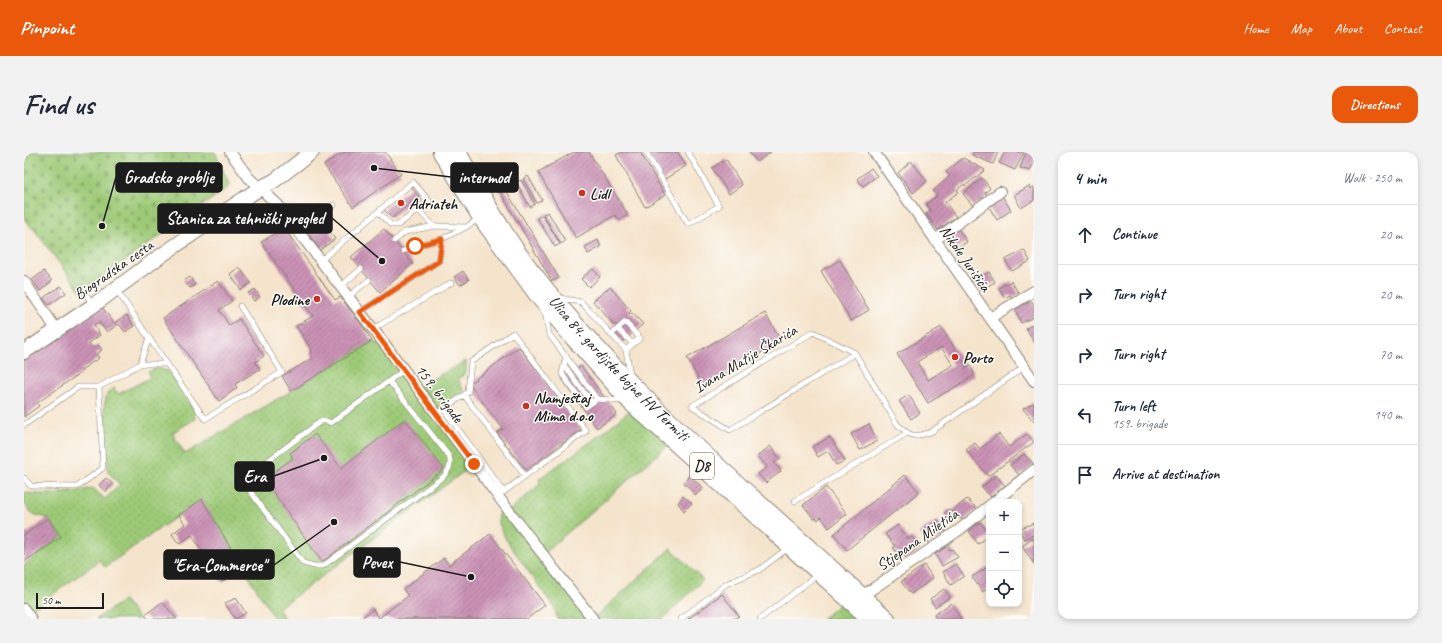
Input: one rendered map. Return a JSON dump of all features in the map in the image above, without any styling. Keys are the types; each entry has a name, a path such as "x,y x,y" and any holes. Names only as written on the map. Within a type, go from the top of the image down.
{"main road":[{"name":"Biogradska cesta","path":"260,188 298,152"},
{"name":"Biogradska cesta","path":"24,352 260,188 274,180 312,152"},
{"name":"Ulica 84. gardijske bojne HV Termiti","path":"441,152 480,218 549,300 583,332 631,384 681,433 887,619"},
{"name":"Ulica 84. gardijske bojne HV Termiti","path":"458,152 496,220 520,254 574,339 630,402 870,619"}],"street":[{"name":"159. brigade","path":"230,152 249,178 278,205 404,370 440,412 593,619"},
{"name":"Nikole Jurišića","path":"874,152 1034,380"},
{"path":"936,240 1000,192"},
{"path":"24,281 56,329"},
{"path":"990,318 1034,291"},
{"path":"998,499 1034,470"},
{"name":"Stjepana Miletića","path":"862,596 959,530 986,508"},
{"path":"24,609 31,619"}],"lane":[{"path":"646,152 688,224 720,206 688,152"},
{"path":"320,261 413,182 429,201 398,225 392,225 378,212"},
{"path":"297,230 334,205"},
{"path":"418,210 434,226"},
{"path":"403,251 415,246 442,239 480,218"},
{"path":"394,241 405,232 434,226 466,227"},
{"path":"360,312 439,261 442,239"},
{"path":"340,287 361,269"},
{"path":"348,297 369,280"},
{"path":"373,329 451,283"},
{"path":"82,288 94,304"},
{"path":"115,288 205,419 282,372 240,306"},
{"path":"597,399 549,334 549,300 581,302 626,350 631,384"},
{"path":"611,335 625,322 640,338 626,350"},
{"path":"618,329 633,344"},
{"name":"Ivana Matije Škarića","path":"813,332 855,353 730,430 692,406 813,332"},
{"path":"440,412 466,394 472,362 513,333 586,431 501,494"},
{"path":"140,364 149,338"},
{"path":"855,353 897,424 907,433 917,436 931,432 1024,367"},
{"path":"566,356 564,366 592,403 597,399 630,402"},
{"path":"24,425 78,387 99,387 140,364 167,364"},
{"path":"389,381 449,456 451,462 450,469 443,477 323,566 314,566 303,563 242,480 321,421 327,420 331,423 404,370"},
{"path":"24,478 30,486 77,487 102,468 99,387"},
{"path":"466,394 525,476"},
{"path":"795,501 907,433"},
{"path":"681,619 726,584 760,570 790,546"},
{"path":"760,619 820,573"}],"green space":[{"path":"24,152 215,152 230,186 81,292 36,232 24,219"},
{"path":"372,341 386,346 417,387 466,361 466,373 458,379 464,391 435,412 474,464 290,600 278,607 284,619 275,619 226,540 179,515 105,567 100,560 27,613 31,619 24,619 24,565 61,537 48,518 32,514 24,503 24,492 49,494 93,488 105,499 120,485 108,472 104,407 107,394 114,388 118,394 150,378 148,372 157,368 168,371 194,410 195,419 172,433 185,454"},
{"path":"635,406 673,441 543,554 593,619 557,619 555,609 507,541 498,524 499,512 506,507 509,511 540,484 539,479 600,435"},
{"path":"671,548 703,580 663,619 593,619"},
{"path":"847,598 870,619 822,619"},
{"path":"124,600 139,619 96,619"}],"building":[{"path":"344,152 385,152 401,174 353,207 324,165"},
{"name":"Lidl","path":"574,152 589,152 628,215 619,220 615,215 576,238 538,172"},
{"path":"622,152 640,152 665,195 645,207 616,155"},
{"path":"650,152 678,152 686,166 663,180 647,154"},
{"path":"749,152 771,152 757,162"},
{"path":"974,152 998,152 993,164 972,155"},
{"path":"1005,152 1024,152 1015,170 999,163"},
{"path":"1026,152 1034,153 1034,162 1030,171 1020,168"},
{"path":"963,158 985,170 965,186 964,184 957,190 959,192 945,202 956,217 938,230 926,214 931,211 926,204 937,196 933,191 950,176 946,172"},
{"path":"726,159 742,185 729,194 712,168"},
{"path":"911,161 927,181 913,193 898,173"},
{"path":"871,168 877,176 863,186 857,179"},
{"path":"528,176 542,200 537,203 523,179"},
{"path":"982,178 990,188 985,193 988,195 974,207 963,194"},
{"path":"521,180 535,204 530,207 516,182"},
{"path":"501,182 559,278 552,281 496,185"},
{"path":"1029,186 1030,189 1034,187 1034,200 1021,208 1014,195"},
{"name":"Adriateh","path":"411,187 419,196 392,218 384,210"},
{"path":"1002,196 1011,210 997,220 989,207"},
{"path":"548,212 565,241 561,244 543,214"},
{"path":"542,215 560,244 555,247 537,218"},
{"path":"322,221 335,239 320,250 307,232"},
{"path":"957,227 967,242 957,248 947,235"},
{"name":"Plodine","path":"284,228 335,300 340,297 359,321 372,341 291,391 282,376 313,358 310,352 312,350 296,326 313,316 261,242"},
{"path":"384,229 413,264 380,292 351,257"},
{"path":"598,240 601,247 588,254 585,247"},
{"path":"1024,250 1030,261 1012,271 1005,260"},
{"path":"840,260 869,310 851,321 821,271"},
{"path":"239,267 251,283 241,290 230,274"},
{"path":"593,269 600,277 589,287 581,279"},
{"path":"44,271 52,281 40,291 32,280"},
{"path":"463,271 469,280 460,285 454,277"},
{"path":"989,272 995,282 981,290 975,280"},
{"path":"190,277 195,285 190,288 184,281"},
{"path":"218,281 232,301 219,310 229,325 239,319 264,356 255,362 260,369 235,384 237,388 219,401 163,318"},
{"path":"1011,281 1019,294 1012,297 1010,295 1005,298 999,288"},
{"path":"61,286 66,293 49,305 43,298"},
{"path":"610,287 631,311 629,313 631,315 632,313 643,324 622,342 611,332 618,326 616,324 614,325 593,301"},
{"path":"255,289 260,297 254,301 248,293"},
{"path":"1032,301 1034,305 1034,317 1021,323 1014,307 1022,303 1023,305"},
{"path":"102,307 114,323 127,315 134,326 125,332 119,324 107,332 99,322 94,325 100,335 89,343 93,348 98,345 102,350 96,354 99,358 81,370 82,372 37,403 39,406 24,417 24,361"},
{"path":"765,313 781,341 703,387 687,358"},
{"path":"1034,324 1034,342 1026,328"},
{"path":"941,327 967,368 970,366 975,375 928,403 897,354","holes":["941,347 953,365 928,380 917,362"]},
{"name":"Namještaj Mima d.o.o","path":"519,347 582,429 526,470 497,433 503,429 469,384"},
{"path":"581,366 617,414 597,428 562,379"},
{"path":"909,395 920,413 911,419 899,401"},
{"path":"1033,403 1034,404 1034,422 1023,409"},
{"path":"405,419 444,469 322,562 264,479 293,458 290,453 315,434 341,468"},
{"path":"869,424 877,441 860,450 851,434"},
{"path":"999,434 1009,447 1027,434 1034,442 988,476 966,450 975,443 980,449"},
{"path":"830,437 845,461 836,465 828,451 818,457 812,447"},
{"path":"770,446 780,459 774,463 781,471 766,483 758,474 767,467 758,456"},
{"path":"1024,454 1034,464 1020,476 1010,465"},
{"path":"689,475 703,488 696,495 684,483"},
{"path":"905,475 919,492 847,550 834,534"},
{"path":"996,475 1005,486 991,497 982,487"},
{"path":"106,478 113,484 105,492 99,485"},
{"path":"826,487 847,514 829,528 821,517 818,520 816,518 814,519 803,505"},
{"path":"683,496 692,503 684,511 678,503"},
{"path":"202,499 243,569 221,582 192,535 179,544 172,534 185,524 179,515"},
{"path":"967,499 977,509 963,521 953,510"},
{"path":"950,509 956,517 951,521 944,513"},
{"path":"48,518 61,537 24,562 24,535"},
{"path":"938,520 947,534 930,544 922,530"},
{"path":"980,522 986,529 986,538 978,544 969,531"},
{"path":"1034,523 1034,535 1024,539 1022,535 1022,528"},
{"path":"898,525 908,539 912,537 920,546 906,558 901,553 899,555 893,548 895,546 885,534"},
{"path":"490,534 545,605 527,619 360,619 373,609 379,618 408,596 403,589 444,558 449,565"},
{"path":"1034,538 1034,564 1022,546"},
{"path":"948,546 949,550 952,549 958,557 942,566 935,554"},
{"path":"956,564 964,576 951,585 943,572"},
{"path":"924,565 933,578 911,594 901,582"},
{"path":"986,568 986,590 983,592 972,577"},
{"path":"944,589 950,597 935,607 930,599"},
{"path":"722,594 739,616 734,619 688,619"},
{"path":"236,598 246,613 235,619 225,603"},
{"path":"162,602 177,619 148,619 145,615"},
{"path":"951,603 961,619 937,619 934,615"}],"place":[{"name":"intermod","path":"374,168"},
{"name":"Lidl","path":"582,193"},
{"name":"Adriateh","path":"401,203"},
{"name":"Gradsko groblje","path":"102,226"},
{"name":"Stanica za tehnički pregled","path":"382,261"},
{"name":"Plodine","path":"317,299"},
{"name":"Porto","path":"955,357"},
{"name":"Namještaj Mima d.o.o","path":"526,406"},
{"name":"Era","path":"324,458"},
{"name":"\"Era-Commerce\"","path":"334,522"},
{"name":"Pevex","path":"471,577"}],"route":[{"path":"415,246 442,239 439,261 360,312 474,464"}]}
